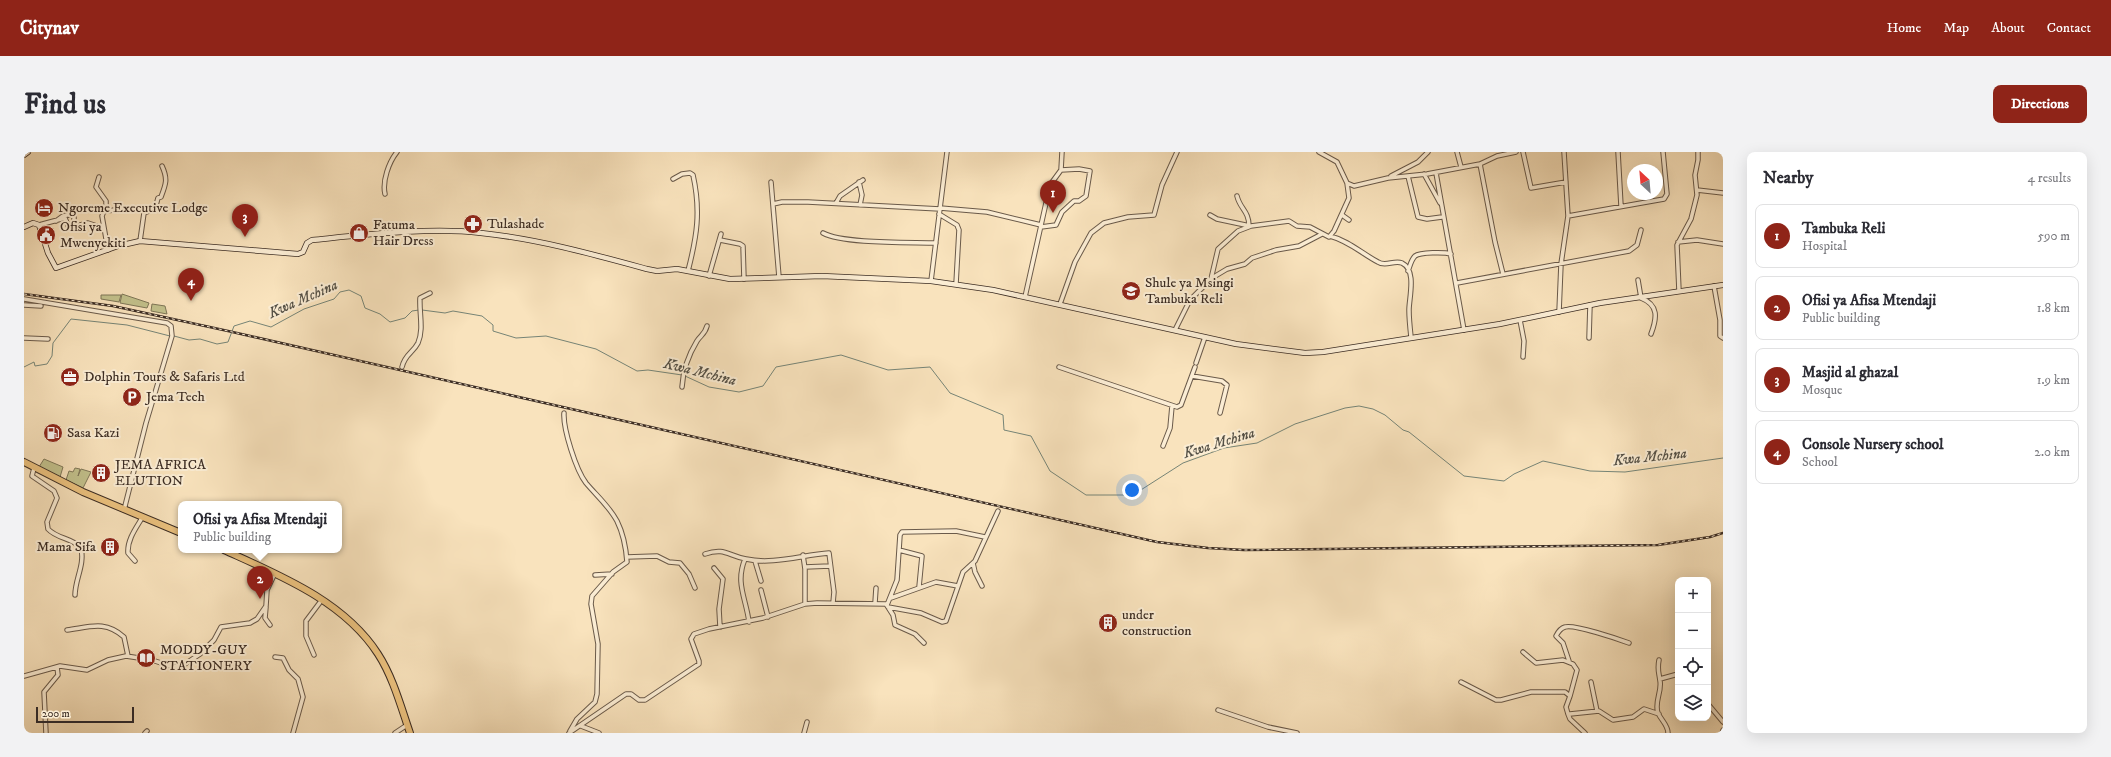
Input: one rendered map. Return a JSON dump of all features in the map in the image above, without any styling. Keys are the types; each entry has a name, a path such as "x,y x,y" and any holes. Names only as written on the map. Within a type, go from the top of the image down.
{"highway":[{"path":"24,462 124,510 178,532"},
{"path":"231,553 275,573 321,601 351,622 377,652 391,680 410,733"}],"street":[{"path":"24,155 28,152"},
{"path":"385,194 384,184 393,158 397,152"},
{"path":"931,281 946,152"},
{"path":"1025,297 1050,185 1061,170 1062,152"},
{"path":"1060,304 1075,262 1091,233 1104,223 1128,217 1154,215 1162,185 1177,152"},
{"path":"1320,152 1337,162 1347,182 1349,196 1342,215 1330,236"},
{"path":"1388,178 1418,162 1428,152"},
{"path":"1457,152 1461,167"},
{"path":"1347,182 1356,186 1388,178 1436,173 1480,164 1497,156 1516,152"},
{"path":"1523,152 1531,188 1566,182"},
{"path":"1559,312 1561,264 1568,216 1564,152"},
{"path":"1618,152 1622,206"},
{"path":"1568,216 1666,197 1663,152"},
{"path":"1679,291 1676,264 1678,242 1691,219 1697,190 1695,175 1698,152"},
{"path":"1480,164 1495,242 1503,274"},
{"path":"140,241 144,213 155,209 158,198 161,197 167,186 166,176 162,166"},
{"path":"773,204 795,202 836,203 987,212 1041,226 1056,225 1062,212 1069,208 1074,201 1079,201 1086,196 1090,171 1079,169 1061,170"},
{"path":"673,179 682,174 690,173 694,175 698,228 688,271"},
{"path":"1436,173 1442,216 1457,283 1464,330"},
{"path":"1424,174 1441,205"},
{"path":"1408,176 1418,217 1427,219 1442,216"},
{"path":"99,177 96,187 106,201 106,206 103,211 103,228 108,250"},
{"path":"836,203 840,196 861,181 862,195 860,205"},
{"path":"771,182 779,277"},
{"path":"1697,190 1723,193"},
{"path":"1237,196 1240,205 1247,213 1250,226"},
{"path":"103,211 126,209"},
{"path":"53,222 63,216 71,214 74,217 74,226"},
{"path":"939,214 957,225 959,230 956,284"},
{"path":"1210,215 1217,219 1250,226 1290,222 1298,226 1310,227 1327,237 1330,236 1352,245 1381,264 1402,263 1408,271 1411,284 1409,310 1411,337"},
{"path":"1342,215 1350,220"},
{"path":"24,227 33,223 40,225 46,222 53,222 65,218 68,227 90,223 98,228 103,228"},
{"path":"40,225 48,253 56,268 108,250 140,241 298,254 303,252 307,242 312,240 413,232 480,233 546,242 657,271 677,269 730,279 822,276 931,281 956,284 1060,304 1205,337 1262,348 1306,353 1323,352 1411,337 1464,330 1590,305 1723,284"},
{"path":"1212,278 1214,260 1218,249 1235,233 1250,226"},
{"path":"1457,283 1631,250 1637,245 1642,230"},
{"path":"823,233 834,237 896,242 936,243"},
{"path":"710,276 721,234"},
{"path":"1175,330 1190,300 1212,278 1228,269 1247,263 1252,258 1276,250 1299,246 1322,234"},
{"path":"720,240 740,244 742,246 744,279"},
{"path":"1678,242 1697,240 1723,244"},
{"path":"1408,271 1412,260 1416,255 1444,251 1451,254"},
{"path":"1638,280 1641,298"},
{"path":"1714,286 1720,320 1720,336 1723,338"},
{"path":"402,367 404,358 418,342 421,332 420,298 430,293"},
{"path":"1641,298 1651,303 1654,308 1656,325 1651,334"},
{"path":"24,299 159,322 171,326 172,336 146,423 124,510"},
{"path":"24,305 41,306"},
{"path":"1589,338 1590,305"},
{"path":"1520,320 1524,341 1523,357"},
{"path":"682,387 683,375 691,352 698,339 705,334 707,326"},
{"path":"1059,366 1177,408 1192,376 1205,337"},
{"path":"24,338 48,339"},
{"path":"1192,376 1222,381 1227,385 1220,413"},
{"path":"1163,446 1170,428 1172,406"},
{"path":"564,413 564,422 577,467 586,483 608,508 617,521 627,557 627,564 612,574 593,594 590,602 598,644 596,698 591,707 577,719 569,733"},
{"path":"34,468 32,476 54,491 57,495 56,502 47,522 48,529 54,534 75,543 81,548 81,568 76,584 75,595"},
{"path":"569,733 627,694 631,694 639,700 646,699 699,664 700,661 692,636 702,631 749,622 805,604 875,603 921,613 944,622 948,618 963,572 973,564 998,511"},
{"path":"135,561 128,553 128,546 132,534 142,518"},
{"path":"924,643 915,634 895,625 893,615 888,606 897,580 900,535 904,532 956,531 985,537"},
{"path":"900,550 922,556 922,571 919,587"},
{"path":"705,554 714,551 726,551 735,557 755,561 829,553 834,592 833,603"},
{"path":"803,555 805,566 805,604"},
{"path":"627,557 657,556 670,562 680,563 689,574 695,588"},
{"path":"745,559 741,569 739,582 749,622"},
{"path":"755,561 761,581"},
{"path":"973,564 982,586"},
{"path":"805,566 830,566"},
{"path":"714,568 723,579 720,606 720,627"},
{"path":"270,625 265,618 267,590 275,573"},
{"path":"595,575 612,574"},
{"path":"891,598 936,582 958,586"},
{"path":"875,603 876,588"},
{"path":"761,590 768,617"},
{"path":"314,655 306,636 306,620 321,601"},
{"path":"24,676 63,666 87,670 108,660 128,656 152,660 174,667 182,666 200,654 215,639 217,630 221,627 252,622 266,606"},
{"path":"67,630 100,625 110,627 124,637 128,656"},
{"path":"1585,733 1570,719 1568,714 1566,707 1577,669 1569,661 1563,643 1556,636 1560,629 1566,626 1583,629 1629,643"},
{"path":"1523,652 1531,660 1538,664 1550,660 1569,661"},
{"path":"275,657 283,658 289,670 298,680 303,697 293,733"},
{"path":"1659,660 1657,670 1660,679 1657,696 1659,714 1668,729 1668,733"},
{"path":"46,733 44,692 58,675 57,667"},
{"path":"1660,679 1675,675"},
{"path":"1461,682 1496,700 1507,699 1534,692 1563,692 1570,696"},
{"path":"1591,682 1597,711"},
{"path":"1711,708 1723,722"},
{"path":"1568,714 1597,711 1602,712 1613,720 1633,717 1644,709 1659,714"},
{"path":"1218,710 1268,727 1297,733"},
{"path":"804,733 807,722"},
{"path":"395,733 407,725"},
{"path":"581,726 599,733"}],"shaded area":[{"path":"122,294 149,303 147,308 120,303"},
{"path":"101,295 121,295 119,302 101,299"},
{"path":"152,304 165,306 167,314 151,311"},
{"path":"44,459 63,467 60,477 39,467"},
{"path":"75,468 80,469 78,476 81,469 91,472 83,488 66,480 69,471 73,472"}],"waterway":[{"name":"Kwa Mchina","path":"174,336 189,340 200,339 217,344 228,342 234,326 250,321 271,327 304,309 334,299 340,292 349,290 361,296 365,308 380,314 390,322 405,318 412,311 419,310"},
{"name":"Kwa Mchina","path":"422,310 445,313 453,311 482,316 493,325 493,331 516,338 546,336 596,349 637,371 648,370 682,375"},
{"name":"Kwa Mchina","path":"24,367 34,362 35,366 47,364 52,356 53,343 71,319 127,325 170,336"},
{"name":"Kwa Mchina","path":"685,376 709,387 739,392 763,386 776,367 841,355 888,370 930,367 950,393 1003,415 1004,430 1031,436 1050,471 1086,495 1133,495 1183,463 1224,448 1257,443 1295,424 1345,408 1359,406 1373,409 1385,415 1403,430 1409,432 1464,476 1504,481 1514,474 1543,461 1590,471 1625,472 1723,458"}],"railway":[{"path":"24,294 113,306 228,331 1157,542 1208,548 1244,550 1658,545 1710,537 1723,533"}],"place":[{"name":"Ngoreme Executive Lodge","path":"44,208"},
{"name":"Tambuka Reli","path":"1053,213"},
{"name":"Tulashade","path":"473,224"},
{"name":"Fatuma Hair Dress","path":"359,233"},
{"name":"Ofisi ya Mwenyekiti","path":"46,235"},
{"name":"Masjid al ghazal","path":"245,237"},
{"name":"Shule ya Msingi Tambuka Reli","path":"1131,291"},
{"name":"Console Nursery school","path":"191,301"},
{"name":"Dolphin Tours & Safaris Ltd","path":"70,377"},
{"name":"Jema Tech","path":"132,397"},
{"name":"Sasa Kazi","path":"53,433"},
{"name":"JEMA AFRICA ELUTION","path":"101,473"},
{"name":"Mama Sifa","path":"110,547"},
{"name":"Ofisi ya Afisa Mtendaji","path":"260,599"},
{"name":"under construction","path":"1108,623"},
{"name":"MODDY-GUY STATIONERY","path":"146,658"}]}
